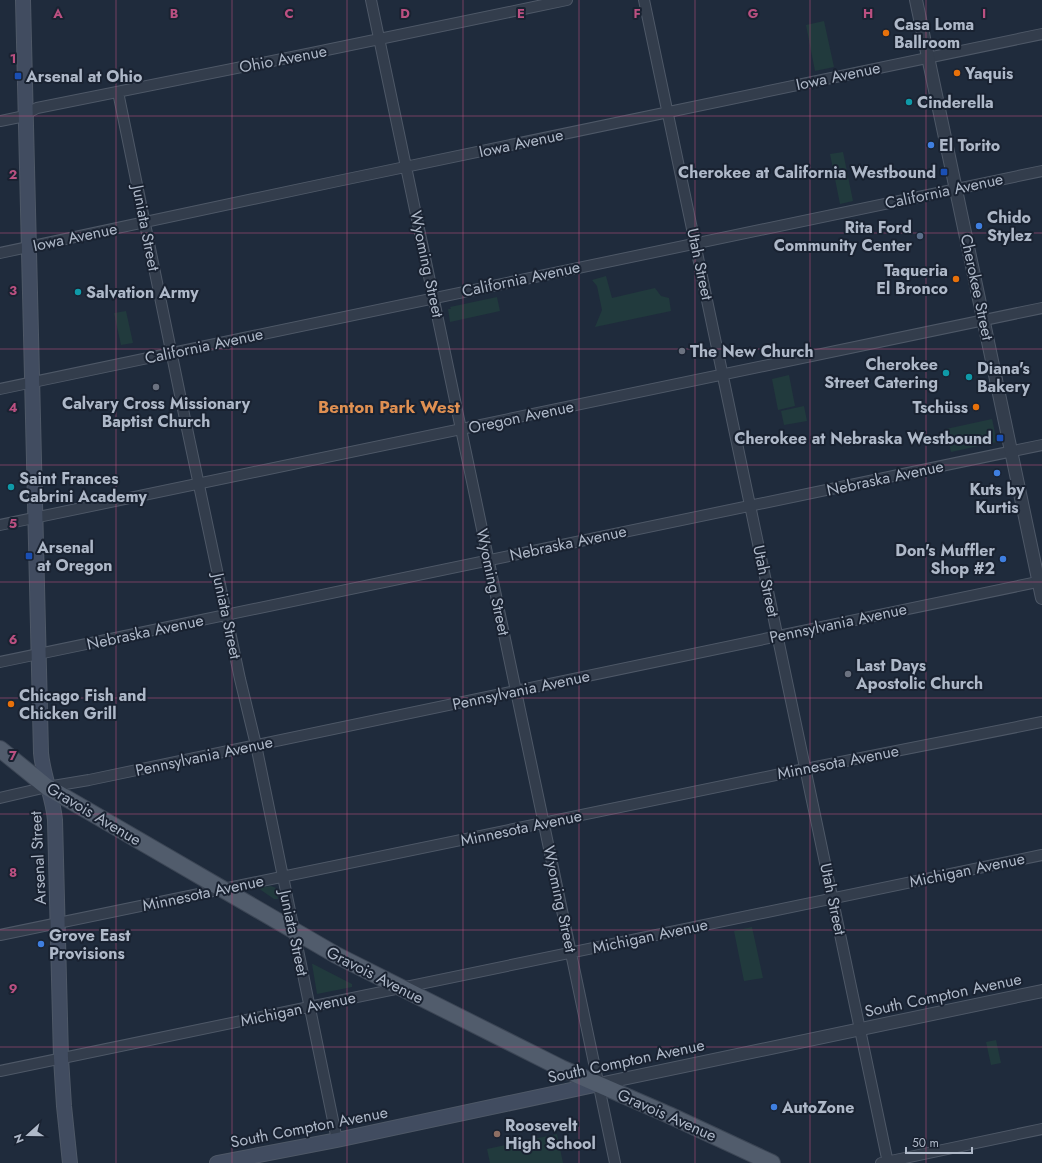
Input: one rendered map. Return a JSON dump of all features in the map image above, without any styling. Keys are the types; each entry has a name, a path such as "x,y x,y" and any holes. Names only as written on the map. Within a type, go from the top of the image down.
{"main road":[{"name":"Arsenal Street","path":"23,0 41,753 55,820 61,1058 70,1163"},
{"name":"Gravois Avenue","path":"0,749 48,787 294,932 400,988 555,1065 681,1120 772,1163"},
{"name":"South Compton Avenue","path":"217,1163 337,1140 598,1084"}],"street":[{"name":"Wyoming Street","path":"371,0 615,1163"},
{"name":"Ohio Avenue","path":"0,121 15,118 37,108 567,0"},
{"name":"Utah Street","path":"644,0 861,1029 886,1162"},
{"name":"Cherokee Street","path":"916,0 1011,451 1040,581 1042,598"},
{"name":"Iowa Avenue","path":"0,253 406,166 1042,34"},
{"name":"Juniata Street","path":"118,92 171,352 256,745 337,1140"},
{"name":"California Avenue","path":"0,389 1042,171"},
{"name":"Oregon Avenue","path":"0,525 1042,308"},
{"name":"Nebraska Avenue","path":"0,662 1042,445"},
{"name":"Pennsylvania Avenue","path":"0,798 1040,581"},
{"name":"Minnesota Avenue","path":"0,935 806,768 1042,722"},
{"name":"Michigan Avenue","path":"0,1071 1042,855"},
{"name":"South Compton Avenue","path":"598,1084 1042,991"},
{"path":"886,1162 1042,1129"}],"green space":[{"path":"824,21 834,67 815,71 806,25"},
{"path":"843,152 853,201 840,204 830,154"},
{"path":"606,276 612,298 655,288 661,296 669,298 671,311 595,327 602,310 597,286 592,280"},
{"path":"497,297 500,311 450,322 448,309 451,309 450,307"},
{"path":"126,311 133,343 121,345 114,313"},
{"path":"789,375 795,406 778,410 772,379"},
{"path":"804,406 807,421 784,425 781,411"},
{"path":"992,419 997,442 951,452 946,429"},
{"path":"271,886 276,888 278,899 274,899 258,888"},
{"path":"752,927 763,978 744,981 734,931"},
{"path":"312,964 352,984 352,987 317,994"},
{"path":"996,1040 1001,1063 991,1065 986,1042"},
{"path":"557,1134 563,1163 490,1163 487,1149"}],"place":[{"name":"Casa Loma Ballroom","path":"886,33"},
{"name":"Yaquis","path":"957,73"},
{"name":"Arsenal at Ohio","path":"18,76"},
{"name":"Cinderella","path":"909,102"},
{"name":"El Torito","path":"931,145"},
{"name":"Cherokee at California Westbound","path":"944,172"},
{"name":"Chido Stylez","path":"979,226"},
{"name":"Rita Ford Community Center","path":"920,236"},
{"name":"Taqueria El Bronco","path":"956,279"},
{"name":"Salvation Army","path":"78,292"},
{"name":"The New Church","path":"682,351"},
{"name":"Cherokee Street Catering","path":"946,373"},
{"name":"Diana's Bakery","path":"969,377"},
{"name":"Calvary Cross Missionary Baptist Church","path":"156,387"},
{"name":"Tschüss","path":"976,407"},
{"name":"Cherokee at Nebraska Westbound","path":"1000,438"},
{"name":"Kuts by Kurtis","path":"997,473"},
{"name":"Saint Frances Cabrini Academy","path":"11,487"},
{"name":"Arsenal at Oregon","path":"29,556"},
{"name":"Don's Muffler Shop #2","path":"1003,559"},
{"name":"Last Days Apostolic Church","path":"848,674"},
{"name":"Chicago Fish and Chicken Grill","path":"11,704"},
{"name":"Grove East Provisions","path":"41,944"},
{"name":"AutoZone","path":"774,1107"},
{"name":"Roosevelt High School","path":"497,1134"}],"district":[{"name":"Benton Park West","path":"389,407"}]}
